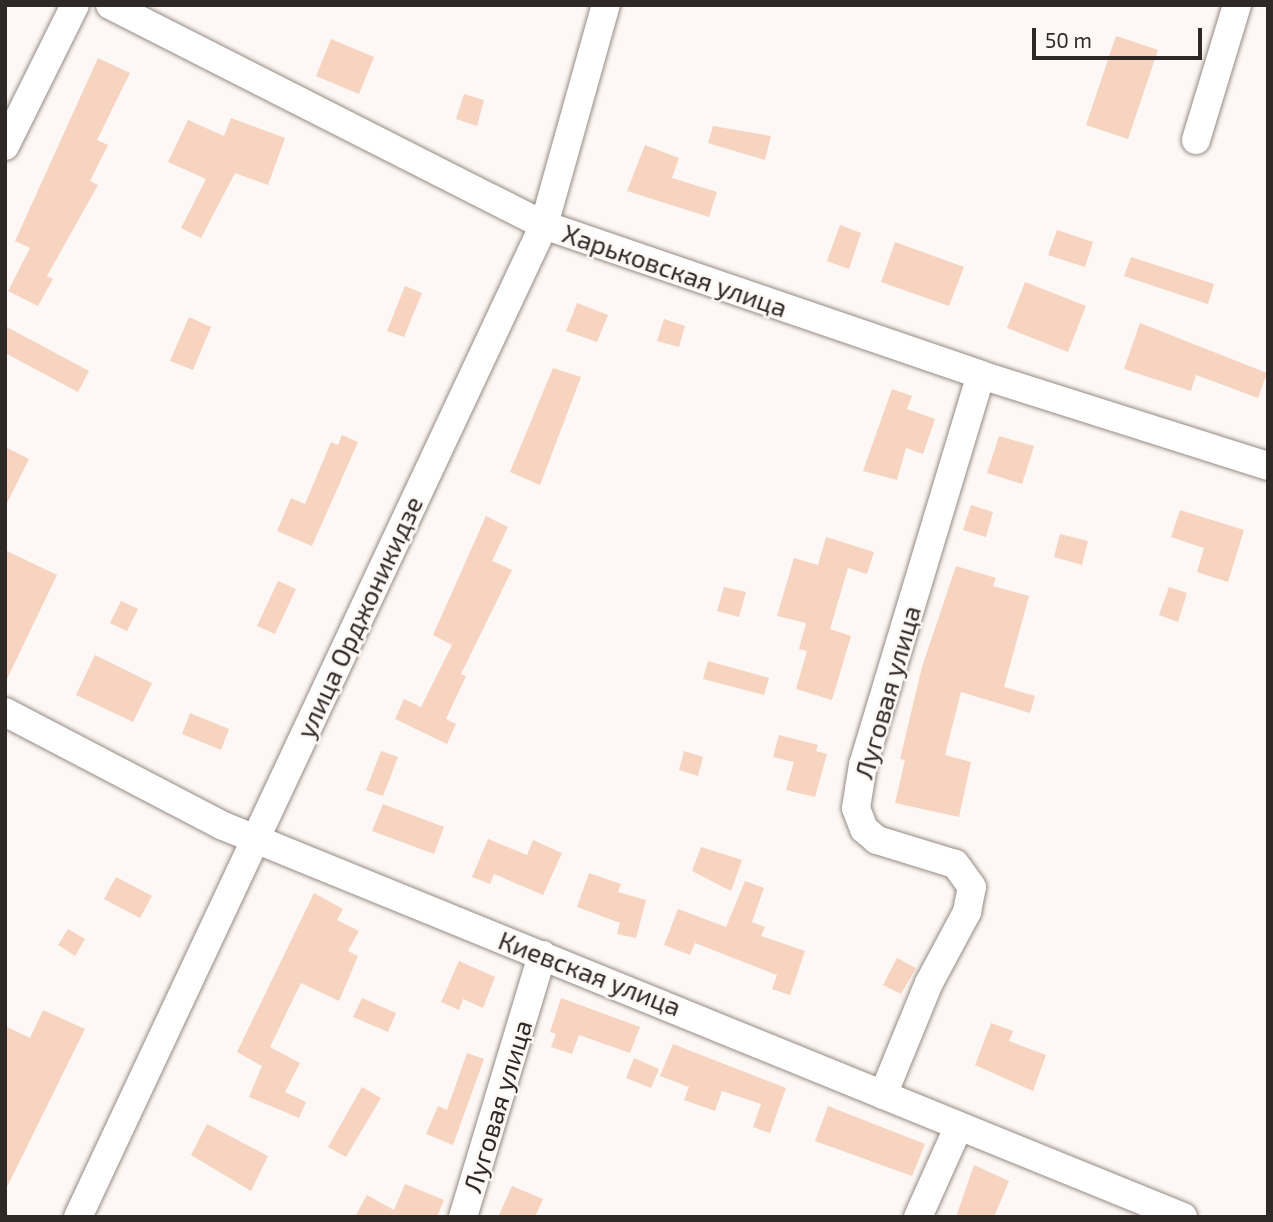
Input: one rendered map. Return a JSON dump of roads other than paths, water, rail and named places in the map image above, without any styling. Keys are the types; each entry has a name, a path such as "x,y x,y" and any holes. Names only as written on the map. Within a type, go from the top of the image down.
{"street":[{"path":"5,146 75,5"},
{"name":"Харьковская улица","path":"110,5 544,225 981,376 1268,466"},
{"name":"улица Орджоникидзе","path":"78,1217 544,225 606,5"},
{"path":"1196,140 1237,5"},
{"name":"Луговая улица","path":"883,1095 929,983 967,912 972,887 955,864 877,840 864,829 856,808 863,765 981,376"},
{"name":"Киевская улица","path":"5,712 169,801 255,839 958,1128 1183,1217"},
{"name":"Луговая улица","path":"463,1217 542,955"},
{"path":"918,1217 958,1128"}]}
